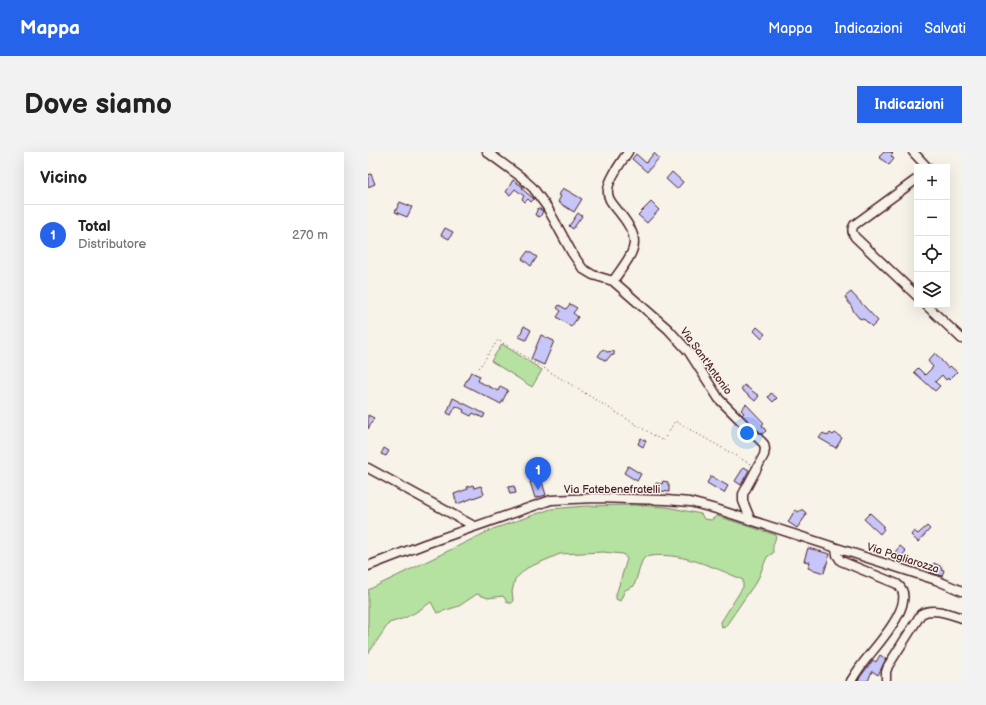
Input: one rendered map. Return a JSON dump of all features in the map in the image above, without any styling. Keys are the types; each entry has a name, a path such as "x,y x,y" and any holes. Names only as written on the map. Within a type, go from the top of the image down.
{"street":[{"path":"488,152 533,188 547,208 572,253 583,269 593,275 613,282 630,258 634,244 634,236 630,225 611,202 608,191 610,184 628,152"},
{"path":"913,152 924,164"},
{"path":"914,181 854,225 852,230 853,234 914,293"},
{"name":"Via Sant'Antonio","path":"613,282 673,333 697,364 719,399 764,444 765,450 744,491 743,499 750,521"},
{"path":"929,308 962,339"},
{"path":"368,468 474,526"},
{"name":"Via Fatebenefratelli","path":"368,566 474,526 546,501 574,498 674,500 703,505 836,548"},
{"path":"730,513 745,506"},
{"path":"836,548 837,555 841,561 897,584 902,589 904,595 902,607 890,629 863,663 851,681"},
{"name":"Via Pagliarozza","path":"836,548 936,580 962,591"},
{"path":"886,679 888,666 921,614 928,611 936,611 962,618"}],"path":[{"path":"479,368 498,340 663,441 676,421 757,468"}],"green space":[{"path":"502,344 542,370 532,387 491,361"},
{"path":"633,505 667,507 701,514 704,519 711,520 717,516 776,535 773,553 767,557 758,579 725,627 722,628 721,622 743,587 743,580 732,575 708,565 682,558 657,555 645,557 642,561 634,586 625,590 620,601 616,599 616,595 627,559 623,554 603,552 560,554 527,568 515,579 512,592 512,603 508,603 503,596 488,598 477,594 459,606 437,613 431,602 411,615 389,623 368,654 368,590 493,529 551,509 585,506"}],"building":[{"path":"884,152 891,152 893,154 891,156 894,159 889,165 879,157"},
{"path":"654,153 659,158 647,172 632,159 636,154 646,163"},
{"path":"672,172 683,182 677,189 666,179"},
{"path":"371,174 375,184 368,187 368,175"},
{"path":"513,180 523,187 522,189 534,199 531,202 528,199 525,202 522,199 524,196 515,189 510,195 506,192"},
{"path":"563,188 582,199 574,212 558,202 561,196 559,195"},
{"path":"400,202 412,207 407,217 395,212"},
{"path":"651,202 659,210 647,223 638,215"},
{"path":"538,208 543,211 540,217 535,215"},
{"path":"578,213 582,216 573,229 569,226"},
{"path":"445,228 453,232 449,239 441,235"},
{"path":"528,251 537,257 531,266 522,259"},
{"path":"851,292 878,321 872,327 865,320 859,318 845,297"},
{"path":"570,304 577,308 573,313 578,317 571,327 557,317 561,311 557,308 559,305 566,309"},
{"path":"524,326 531,330 526,340 519,337"},
{"path":"757,327 765,334 761,338 754,331"},
{"path":"541,335 554,341 544,365 531,359"},
{"path":"603,349 607,352 614,351 614,355 610,356 606,361 598,356"},
{"path":"935,353 948,368 950,366 957,372 949,380 948,378 946,380 942,375 935,382 940,386 935,391 914,372 918,368 925,375 933,367 928,361"},
{"path":"471,372 480,376 478,381 498,391 500,386 508,390 501,404 464,385"},
{"path":"744,385 759,396 755,401 741,389"},
{"path":"771,393 777,398 773,402 768,397"},
{"path":"453,398 485,414 483,418 473,413 471,416 456,406 451,415 447,413"},
{"path":"746,404 764,423 762,425 766,431 762,434 742,415 744,413 741,410"},
{"path":"368,415 374,418 368,429"},
{"path":"823,433 828,436 830,433 833,435 835,433 842,438 836,448 819,438"},
{"path":"641,438 646,441 643,447 638,444"},
{"path":"384,448 389,451 386,456 381,454"},
{"path":"628,466 641,474 637,481 624,473"},
{"path":"744,467 749,470 741,485 735,481"},
{"path":"711,476 728,486 724,493 707,483"},
{"path":"538,479 539,483 542,482 546,495 535,498 530,482"},
{"path":"663,481 668,482 669,492 655,490 656,483 662,484"},
{"path":"473,485 474,488 481,486 484,494 457,504 454,494 468,489 467,487"},
{"path":"514,486 516,493 510,494 508,487"},
{"path":"795,510 798,512 803,510 806,513 805,517 797,528 788,522"},
{"path":"870,513 884,526 882,527 884,529 880,534 864,519"},
{"path":"927,526 930,529 918,542 911,535 914,531 918,534"},
{"path":"900,546 906,551 901,557 895,552"},
{"path":"808,548 830,554 824,573 808,568 810,562 804,561"},
{"path":"934,563 942,567 941,569 944,570 942,576 930,572"},
{"path":"880,655 886,659 878,675 872,671 868,681 857,681 873,660 876,662"}],"place":[{"name":"Total","path":"538,490"}]}
